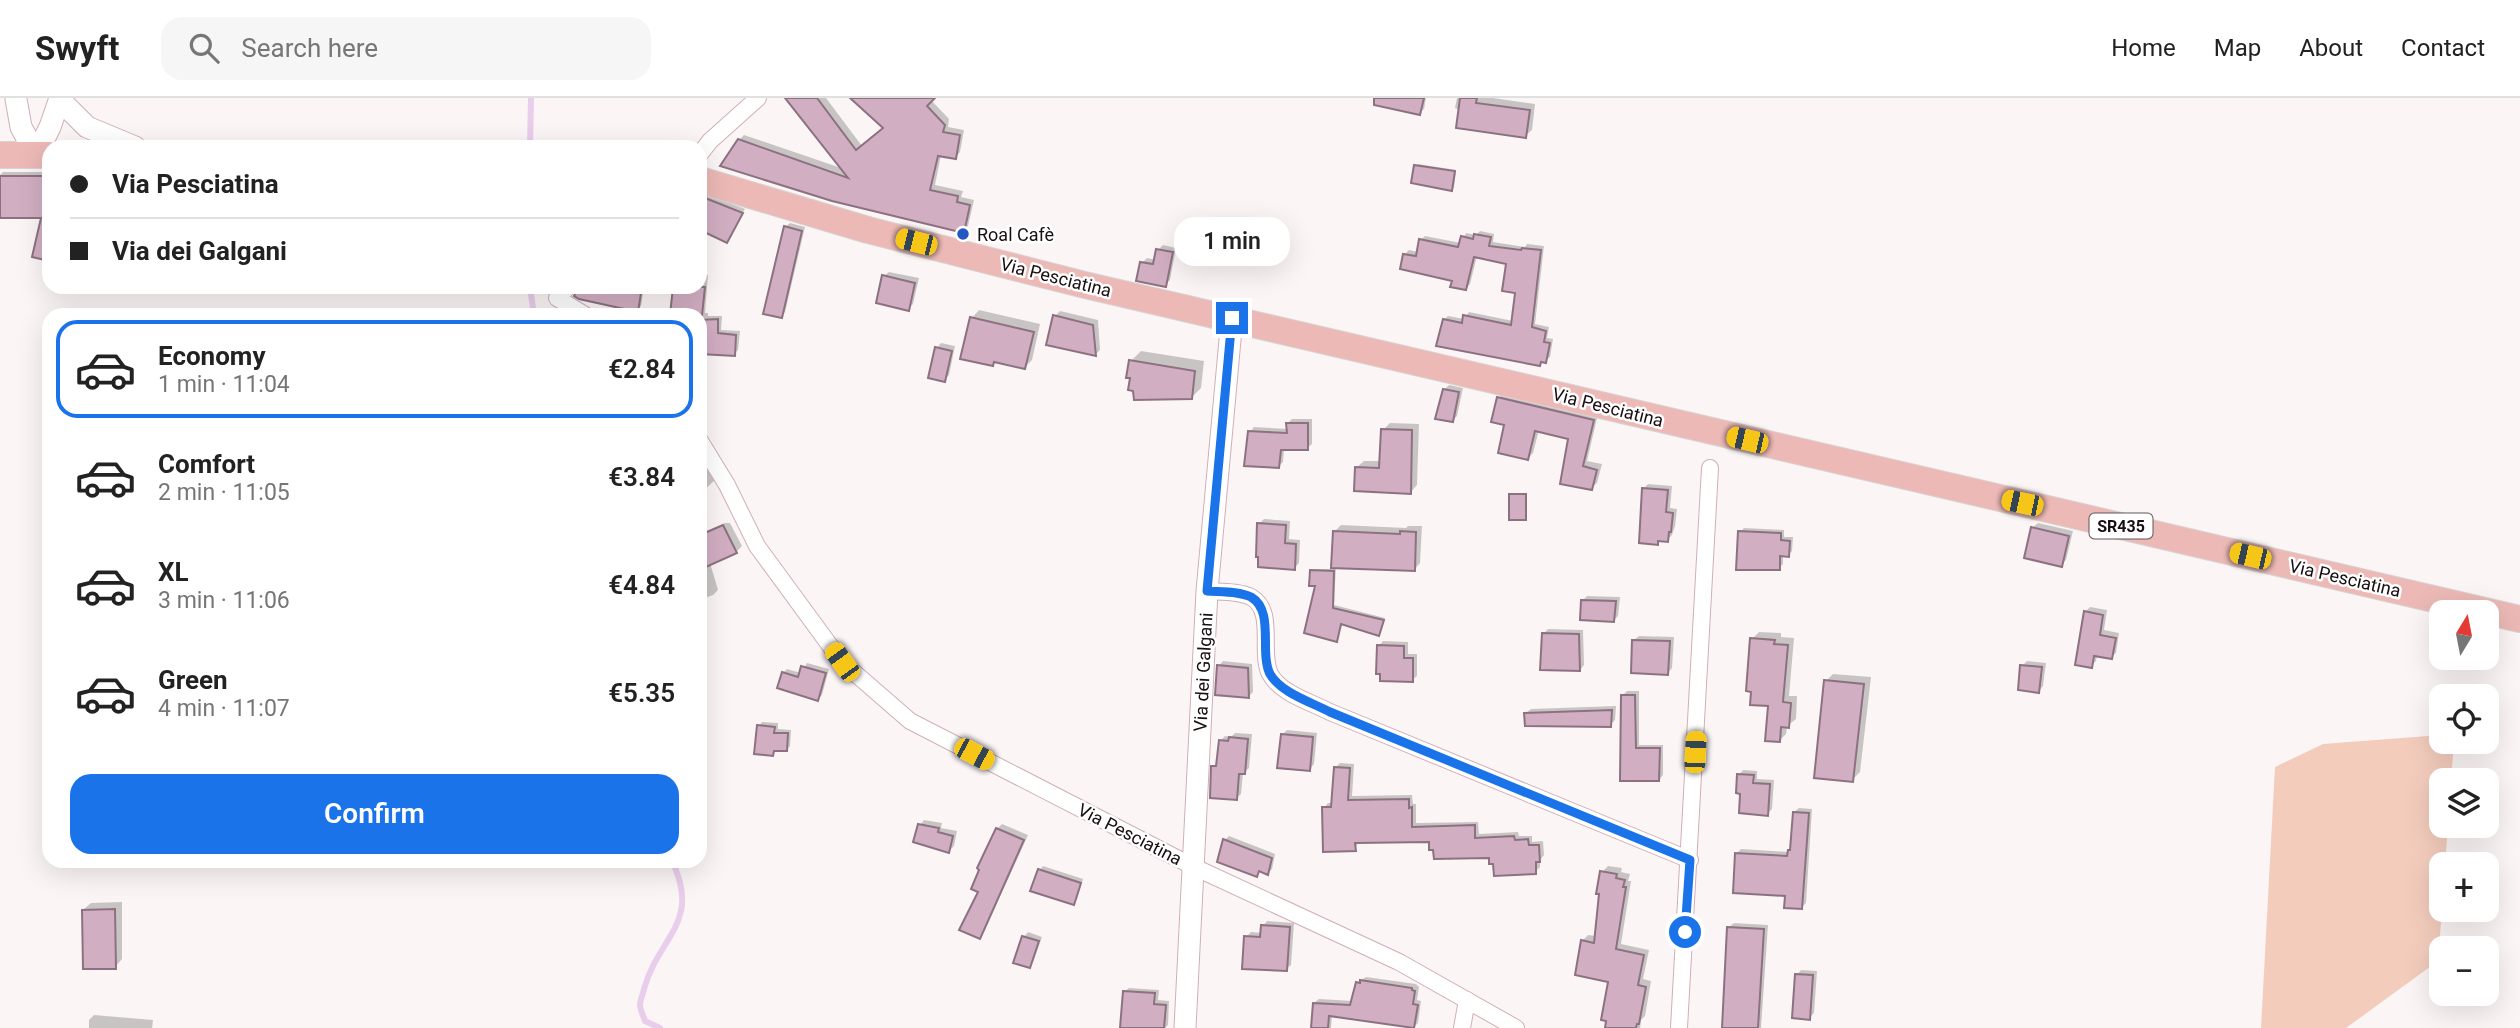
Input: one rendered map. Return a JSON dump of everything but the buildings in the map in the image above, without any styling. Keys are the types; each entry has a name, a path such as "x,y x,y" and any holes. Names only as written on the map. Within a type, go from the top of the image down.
{"main road":[{"path":"0,155 42,155"},
{"name":"Via Pesciatina","path":"707,182 881,233 1085,285 2520,619"}],"street":[{"path":"0,111 16,98 21,127 42,154"},
{"path":"707,145 758,98"},
{"path":"47,140 60,99 87,127 118,140"},
{"path":"564,294 578,308"},
{"name":"Via dei Galgani","path":"1185,1028 1207,591 1232,318"},
{"name":"Via Pesciatina","path":"707,452 727,485 757,546 842,662 910,721 1194,867 1399,962 1516,1028"},
{"path":"1679,1028 1710,468"},
{"path":"1207,591 1251,597 1261,607 1265,660 1271,676 1282,688 1330,712 1690,860"},
{"path":"1462,1028 1467,1000"}],"shaded area":[{"path":"2429,736 2429,754 2453,754 2452,768 2429,768 2429,838 2447,838 2446,852 2429,852 2429,922 2441,922 2440,936 2429,936 2429,968 2346,1028 2261,1028 2275,767 2323,744"}],"waterway":[{"path":"530,140 531,98"},
{"path":"531,294 533,308"},
{"path":"660,1028 645,1021 640,1005 650,971 680,915 680,882 675,868"}],"place":[{"name":"Roal Cafè","path":"963,234"}],"route":[{"path":"1232,318 1207,591 1251,597 1261,607 1265,660 1271,676 1282,688 1330,712 1690,860 1685,932"}]}
